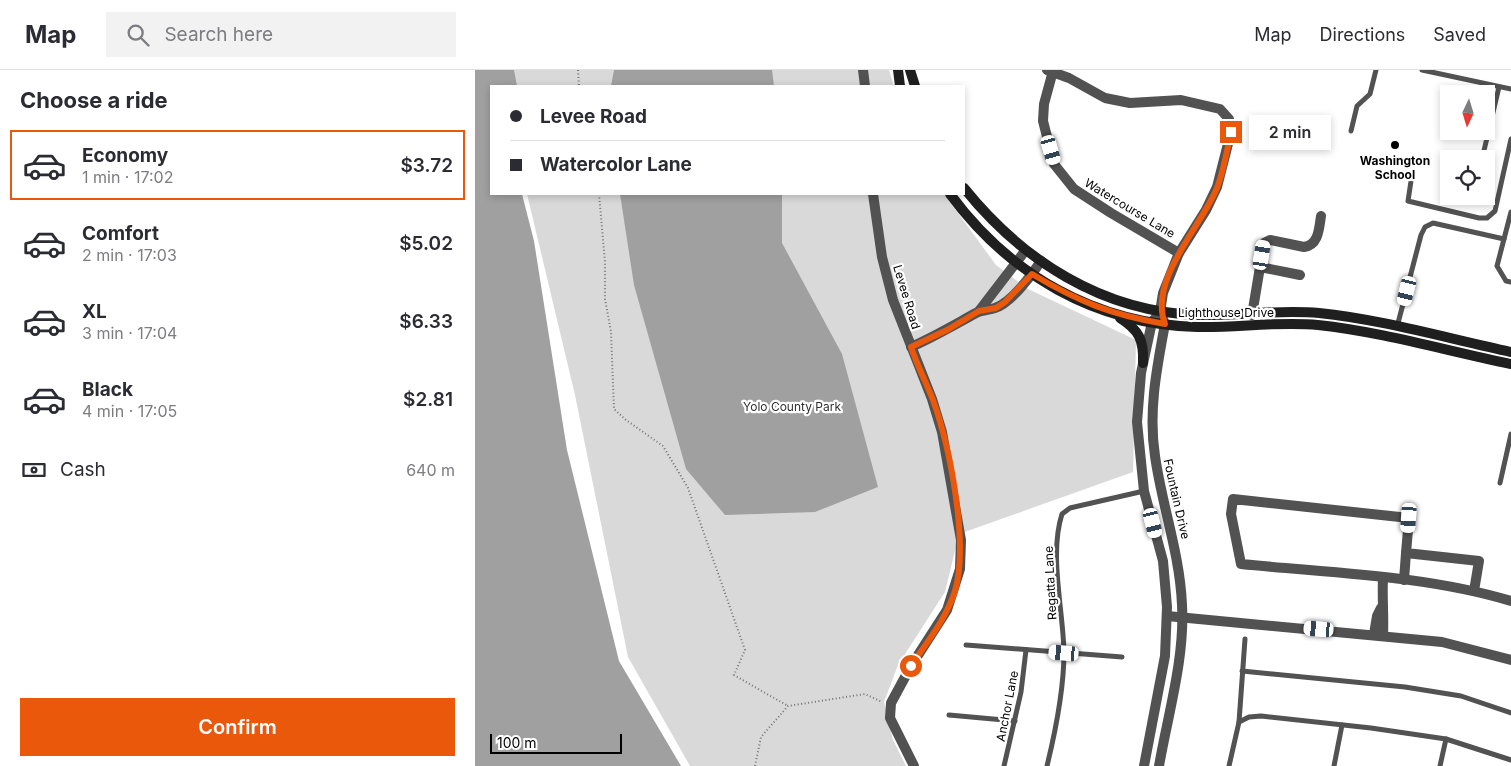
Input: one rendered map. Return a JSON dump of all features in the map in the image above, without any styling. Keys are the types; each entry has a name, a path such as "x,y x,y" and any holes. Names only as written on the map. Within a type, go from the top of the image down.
{"street":[{"path":"863,70 865,85"},
{"path":"897,70 900,85"},
{"path":"911,70 915,85"},
{"path":"1050,71 1105,98 1130,103 1181,100 1220,109 1229,119 1231,132 1217,187 1206,210 1179,253 1163,294 1160,312 1152,322 1138,394 1137,422 1144,491 1163,561 1167,616 1165,656 1144,766"},
{"name":"Watercourse Lane","path":"1050,71 1043,121 1054,164 1074,189 1179,253"},
{"name":"Lighthouse Drive","path":"965,189 994,223 1025,251 1082,286 1137,307 1160,312 1196,315 1319,313 1511,352"},
{"name":"Levee Road","path":"873,195 882,257 893,300 933,399 944,440 961,540 961,569 947,610 906,673 891,703"},
{"name":"Lighthouse Drive","path":"951,195 982,232 1016,265 1066,294 1111,312 1165,324 1231,327 1290,324 1318,325 1511,364"},
{"path":"1252,315 1264,243 1270,240 1304,247 1309,246 1316,239 1321,216"},
{"path":"911,347 947,330 979,311 1025,251"},
{"path":"979,311 996,308 1005,302 1032,274 1041,261"},
{"path":"1260,267 1300,275"},
{"path":"1111,312 1133,326 1140,335 1144,346 1143,362"},
{"path":"1160,312 1165,324"},
{"name":"Fountain Drive","path":"1159,766 1179,659 1183,617 1178,559 1154,453 1154,386 1165,324"},
{"path":"1404,580 1409,518 1233,499 1231,514 1241,564 1404,580 1474,591 1511,601"},
{"path":"1406,553 1479,561 1474,591"},
{"path":"1379,634 1384,616 1381,608 1383,578"},
{"path":"1167,616 1379,634 1442,642 1511,660"},
{"path":"891,703 890,718 914,766"}],"lane":[{"path":"1351,131 1357,106 1370,94 1376,70"},
{"path":"1422,70 1511,89"},
{"path":"1484,150 1499,87"},
{"path":"1411,181 1408,201 1479,218 1487,218 1495,211 1511,139"},
{"path":"1511,212 1497,266 1506,281 1511,282"},
{"path":"1397,328 1421,235 1425,227 1433,223 1504,239"},
{"path":"1500,483 1511,434"},
{"name":"Regatta Lane","path":"1047,766 1057,722 1064,653 1058,543 1062,514 1070,508 1144,491"},
{"path":"1229,766 1239,722 1245,639"},
{"path":"966,645 1122,657"},
{"name":"Anchor Lane","path":"1004,766 1015,721 1026,650"},
{"path":"1242,671 1405,687 1461,696 1511,712"},
{"path":"949,715 1015,721"},
{"path":"1239,722 1249,717 1261,716 1446,739 1511,759"},
{"path":"1334,766 1342,725"},
{"path":"1441,766 1446,739"}],"path":[{"path":"578,70 579,85"},
{"path":"599,195 605,299 611,332 615,409 663,446 688,488 745,650 734,674 788,706 865,694 891,703"},
{"path":"755,766 761,737 788,706"}],"green space":[{"path":"506,70 889,70 894,85 509,85"},
{"name":"Yolo County Park","path":"527,195 945,195 996,265 1028,289 1136,340 1133,472 959,534 945,592 898,665 884,702 893,740 906,766 690,766 628,657 575,395"}],"shaded area":[{"path":"475,70 514,70 517,85 490,85 490,195 522,195 534,241 567,450 619,661 681,766 475,766"},
{"path":"614,70 772,70 774,85 611,85"},
{"path":"620,195 782,195 782,243 842,354 878,487 815,512 725,515 686,469 634,285"}],"place":[{"name":"Washington School","path":"1395,145"}],"route":[{"path":"911,666 947,610 961,569 961,540 950,465 933,399 922,377 911,347 947,330 979,311 996,308 1005,302 1032,274 1066,294 1095,307 1129,318 1165,324 1160,312 1169,276 1179,253 1206,210 1217,187 1231,132"}]}
